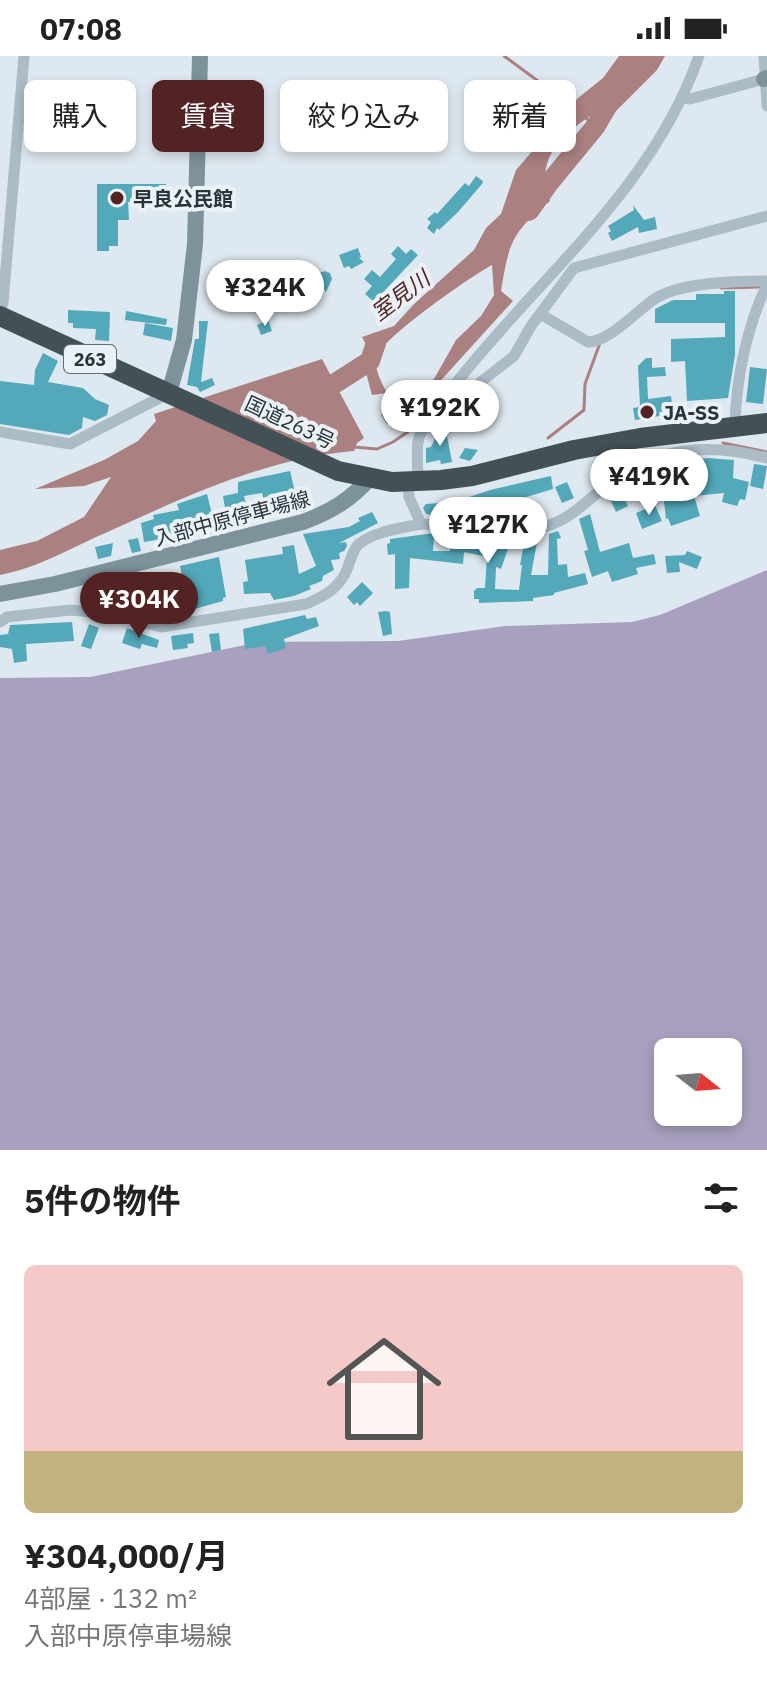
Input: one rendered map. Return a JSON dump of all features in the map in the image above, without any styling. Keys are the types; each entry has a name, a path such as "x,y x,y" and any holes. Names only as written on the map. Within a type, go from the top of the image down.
{"highway":[{"name":"国道263号","path":"0,313 338,471 369,479 413,482 472,476 574,450 640,438 730,435 767,423"}],"main road":[{"path":"175,396 195,244 200,56"},
{"name":"入部中原停車場線","path":"0,594 114,570 303,522 332,511 353,497 369,479"}],"street":[{"path":"0,313 24,56"},
{"path":"464,395 456,383 493,336 611,210 684,98 699,56"},
{"path":"764,56 767,106"},
{"path":"684,98 766,78"},
{"path":"421,524 409,497 417,439 422,428 438,417 459,409 464,395 514,356 531,326 574,268 767,216"},
{"path":"542,315 588,342 595,342 656,298 675,289 767,282 748,334 730,435"},
{"path":"0,432 70,444 175,396"},
{"path":"0,622 7,617 70,610 109,614 161,627 306,604 325,596 345,577 355,548 378,534 421,524 539,529 568,518 617,478 652,459 730,435 767,458"},
{"path":"109,614 114,570"}],"shaded area":[{"path":"619,56 665,56 657,70 601,126 597,111 576,127 576,100 603,78"},
{"path":"532,152 553,152 546,172 550,201 519,231 507,261 501,291 513,301 433,389 387,424 381,415 434,379 456,340 481,316 494,295 492,265 428,308 381,349 376,358 376,367 387,393 372,395 362,358 369,350 362,337 394,326 474,250 486,228 501,214 516,170"},
{"path":"322,359 364,438 357,443 354,451 288,462 225,482 40,563 0,575 0,550 37,541 84,517 111,477 84,486 35,489 104,460 138,441 156,421 154,414"},
{"path":"767,570 767,1150 0,1150 0,678 90,677 260,642 398,641 505,626 632,622 660,615"}],"building":[{"path":"476,176 483,181 482,184 434,234 427,228 431,222 427,219 435,212 437,214 465,183 469,186"},
{"path":"97,184 166,184 166,200 128,202 129,220 118,220 118,246 109,246 109,251 97,251"},
{"path":"633,205 644,220 655,217 657,229 639,233 638,227 612,241 608,226 634,210"},
{"path":"398,246 406,254 411,249 418,255 374,302 365,294 372,286 364,279 372,270 380,277 396,259 391,254"},
{"path":"358,248 359,258 364,262 351,269 349,266 344,268 339,255"},
{"path":"325,271 330,273 332,279 326,292 323,287 269,306 260,304 264,293"},
{"path":"724,291 735,291 735,355 728,398 687,401 685,361 671,362 671,339 725,337 725,323 655,323 655,309 673,300 696,300 696,294 724,294"},
{"path":"68,310 110,312 109,341 95,340 96,329 73,328 73,323 68,323"},
{"path":"126,311 167,319 166,325 125,320"},
{"path":"268,320 272,331 261,335 257,325"},
{"path":"199,321 208,321 201,382 212,378 215,385 200,392 197,387 187,385 195,339 199,339"},
{"path":"145,323 173,328 171,341 143,335"},
{"path":"43,353 58,361 48,382 83,388 95,399 109,405 107,415 95,421 83,417 82,428 69,435 0,424 0,381 34,385 35,370"},
{"path":"646,358 652,358 652,368 665,367 666,376 647,377 648,399 671,396 673,411 635,420 633,408 640,407 638,366"},
{"path":"750,367 767,369 763,404 746,402"},
{"path":"444,426 449,432 452,462 441,464 440,460 426,463 426,448 431,447"},
{"path":"465,448 478,450 470,461 459,458"},
{"path":"645,451 622,464 619,456"},
{"path":"692,460 734,460 733,478 749,482 745,500 740,499 737,506 722,502 724,493 694,496 700,516 671,526 666,519 662,484 673,483 671,469 692,466"},
{"path":"754,464 767,466 763,489 750,486"},
{"path":"290,471 298,505 288,505 286,496 264,501 262,493 244,496 250,520 231,524 223,496 238,493 238,482"},
{"path":"551,476 553,489 523,498 518,515 478,520 476,512 452,518 426,514 423,508 426,504 454,502"},
{"path":"567,482 574,498 562,503 555,487"},
{"path":"620,489 628,506 616,512 608,495"},
{"path":"207,494 216,530 144,542 141,523 154,519 153,515 179,510 177,504"},
{"path":"655,505 662,521 642,529 636,513"},
{"path":"372,512 378,523 339,543 346,542 347,546 339,553 340,559 331,560 334,570 323,576 322,581 309,586 311,589 274,600 270,593 244,594 243,582 248,581 245,560 283,554 282,547 294,545 299,574 316,566 303,534 349,527 360,521 358,518"},
{"path":"590,514 600,552 629,543 633,558 654,554 656,564 636,568 638,574 612,582 608,571 592,577 579,519"},
{"path":"558,531 561,538 557,539 558,565 567,564 568,577 585,573 588,584 533,598 533,601 479,603 479,599 474,599 474,591 485,588 487,557 464,552 463,564 410,558 409,588 395,589 395,554 388,555 390,539 434,533 433,551 450,551 451,538 457,539 458,535 496,538 510,543 501,569 496,567 495,589 519,590 525,538 538,537 531,575 548,575 549,534"},
{"path":"138,538 141,551 132,553 128,540"},
{"path":"113,543 111,556 98,559 95,547"},
{"path":"687,551 702,557 697,569 679,562 680,572 667,573 665,556 685,555"},
{"path":"219,557 226,597 223,601 184,612 167,611 167,608 166,612 148,613 150,583 183,581 180,566"},
{"path":"362,582 373,593 360,606 357,602 354,605 347,597"},
{"path":"104,587 102,604 80,602 83,588"},
{"path":"378,612 390,612 392,634 383,636"},
{"path":"305,615 307,619 316,617 319,626 284,639 286,648 268,654 265,646 245,649 243,629"},
{"path":"72,622 74,641 26,644 27,661 14,663 12,649 0,647 0,635 8,634 10,625"},
{"path":"89,624 99,628 91,649 81,646"},
{"path":"127,628 159,640 157,648 142,644 140,649 122,643"},
{"path":"193,633 194,643 187,644 188,648 173,650 171,636"},
{"path":"219,633 221,650 212,652 209,634"}],"waterway":[{"path":"504,56 537,80"},
{"name":"室見川","path":"529,211 595,127 637,56"},
{"path":"584,116 595,127"},
{"path":"721,288 759,287"},
{"name":"室見川","path":"312,398 370,361 376,343"},
{"path":"548,438 584,410 585,384 600,343"},
{"path":"354,447 377,449 393,442 442,408"},
{"path":"723,443 767,452"}],"place":[{"name":"早良公民館","path":"117,198"},
{"name":"JA-SS","path":"647,412"}]}
